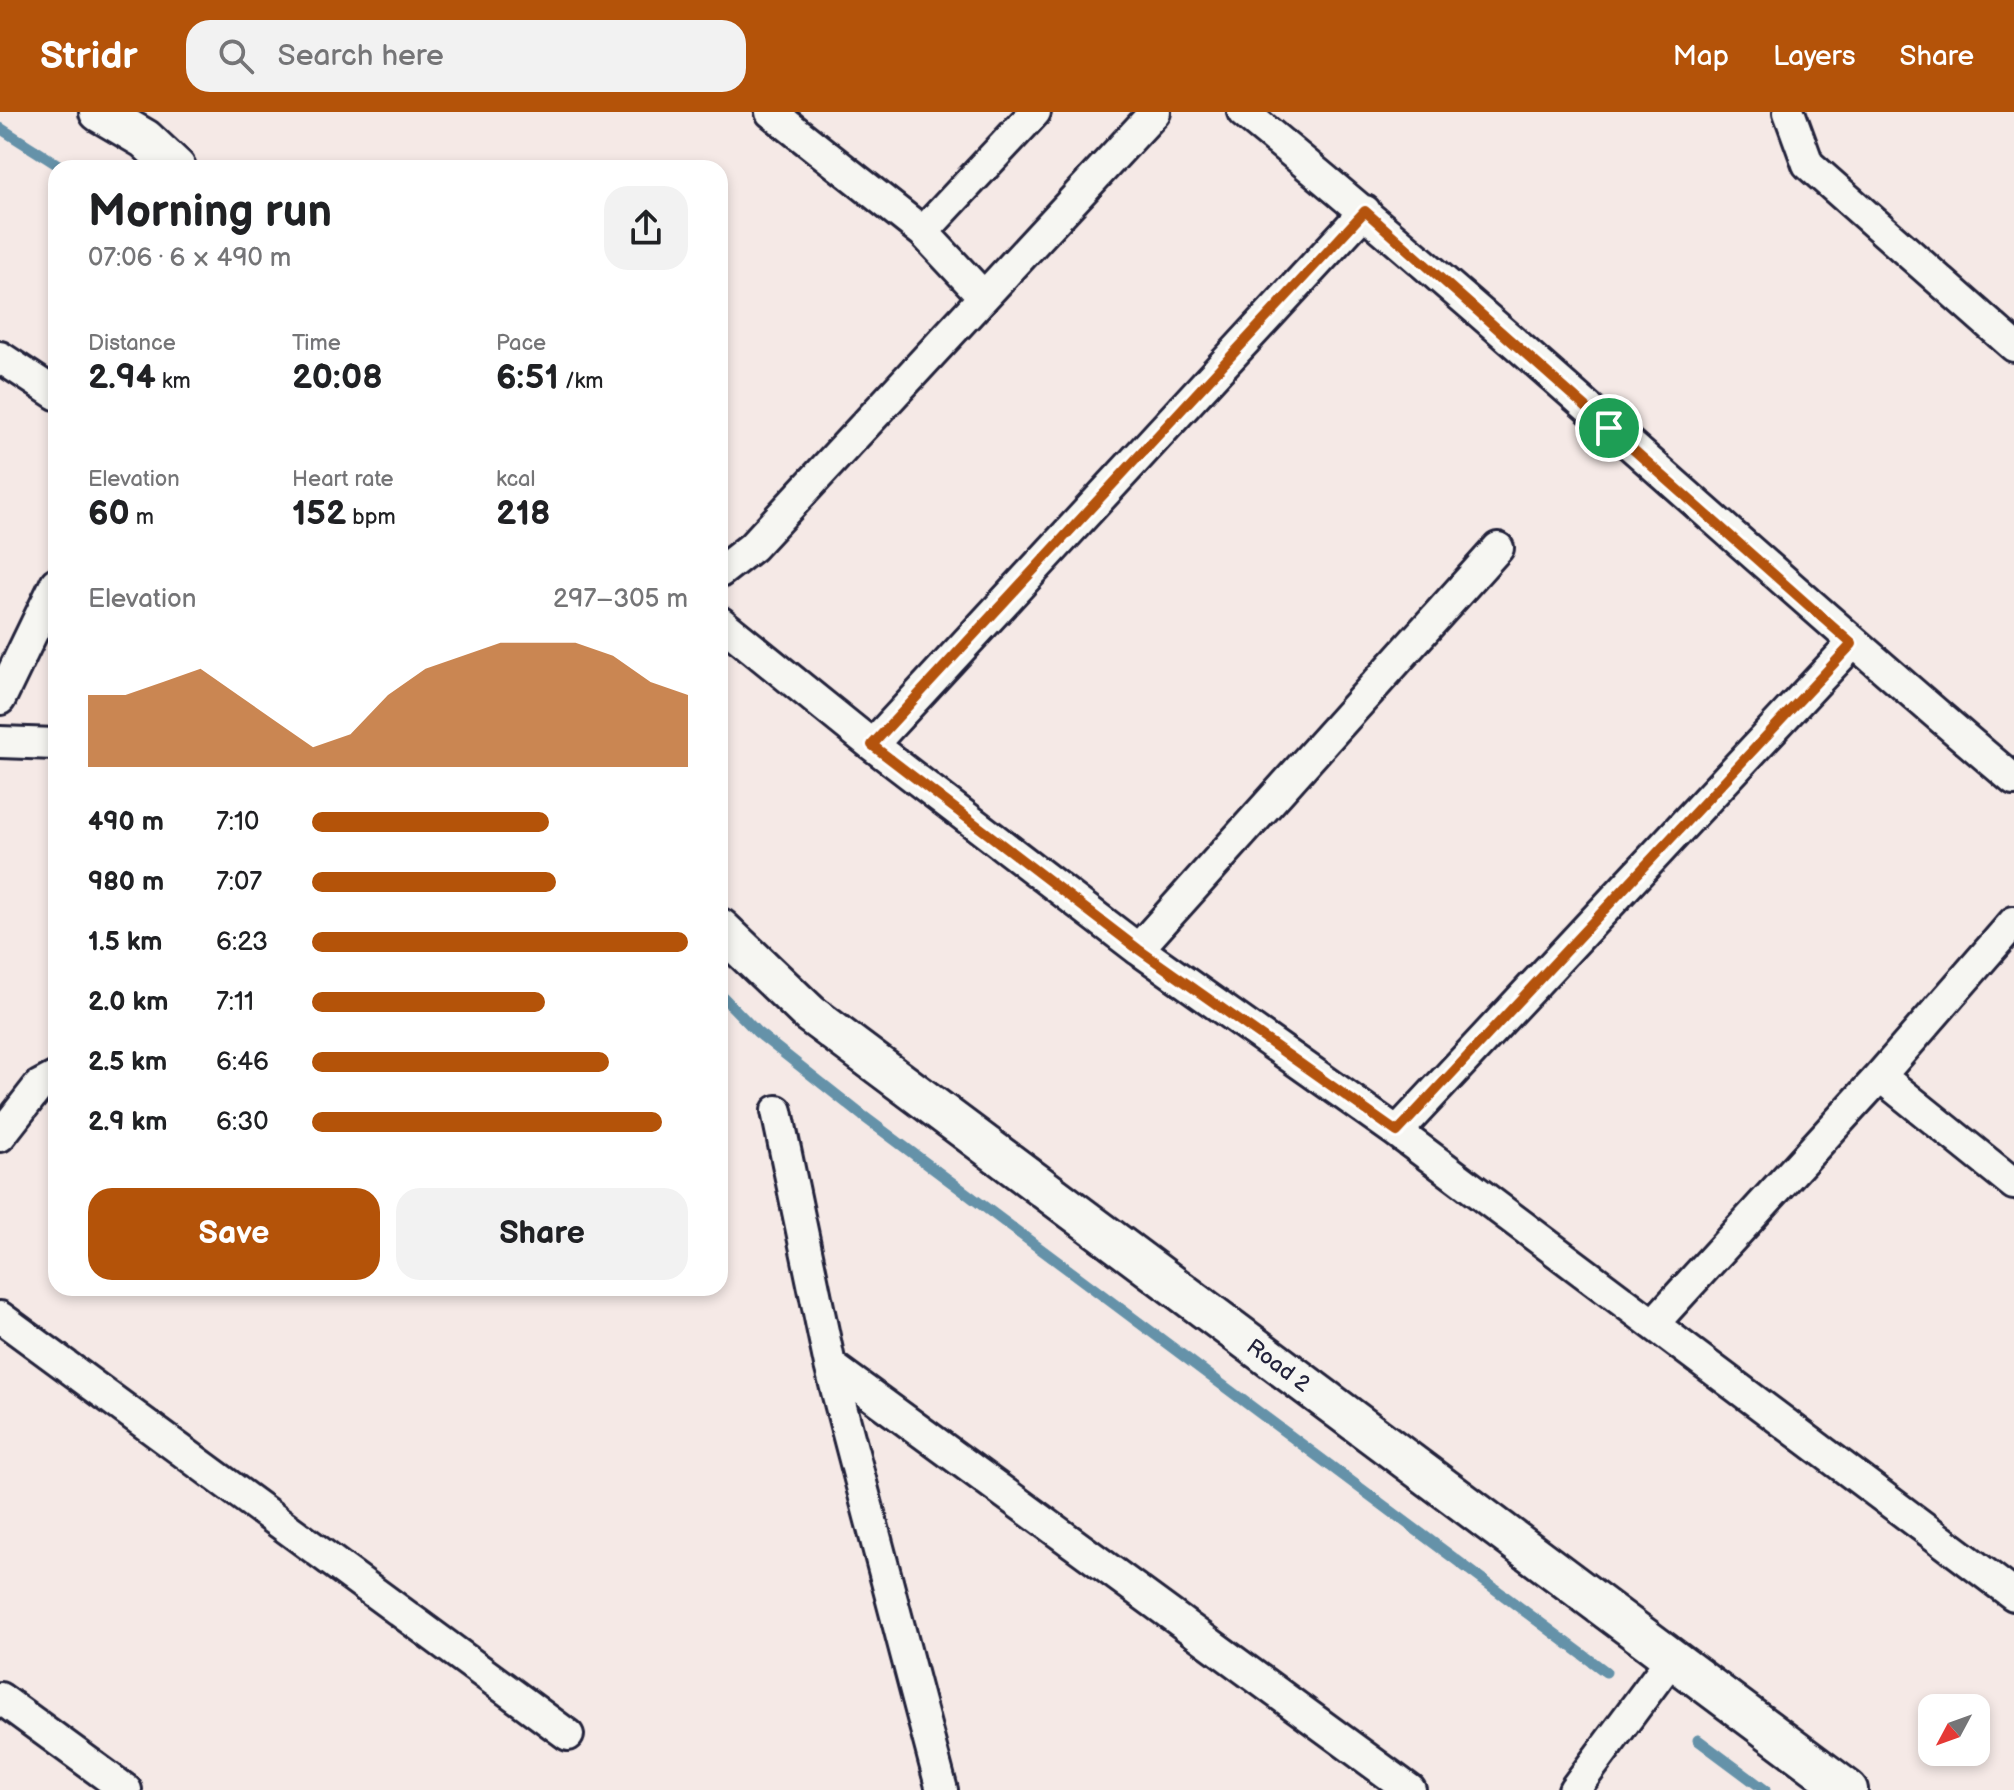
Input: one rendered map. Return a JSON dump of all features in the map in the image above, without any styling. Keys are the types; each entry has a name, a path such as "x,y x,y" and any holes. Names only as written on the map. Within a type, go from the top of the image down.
{"street":[{"path":"99,112 145,139 167,160"},
{"path":"771,112 923,232 983,296"},
{"path":"923,232 1035,112"},
{"path":"728,566 752,547 1155,112"},
{"path":"1243,112 1365,211 1852,644 2014,780"},
{"path":"1789,112 1808,164 2014,346"},
{"path":"872,745 1365,211"},
{"path":"0,357 48,389"},
{"path":"1138,949 1498,548"},
{"path":"0,699 48,600"},
{"path":"728,628 872,745 1138,949 1397,1132 1655,1322 2014,1595"},
{"path":"1397,1132 1852,644"},
{"path":"0,742 48,744"},
{"path":"1655,1322 1880,1076 2014,922"},
{"name":"Road 2","path":"728,936 810,1014 1848,1790"},
{"path":"1880,1076 2014,1184"},
{"path":"0,1136 39,1086 48,1081"},
{"path":"777,1111 830,1365 942,1790"},
{"path":"0,1317 568,1735"},
{"path":"830,1365 1410,1790"},
{"path":"1574,1790 1672,1658"},
{"path":"0,1698 126,1790"}],"waterway":[{"path":"0,128 50,160"},
{"path":"728,1002 757,1032 863,1116 1606,1672"},
{"path":"1698,1740 1765,1790"}],"route":[{"path":"1365,211 1609,428 1852,644 1397,1132 1138,949 872,745 1365,211"}]}
